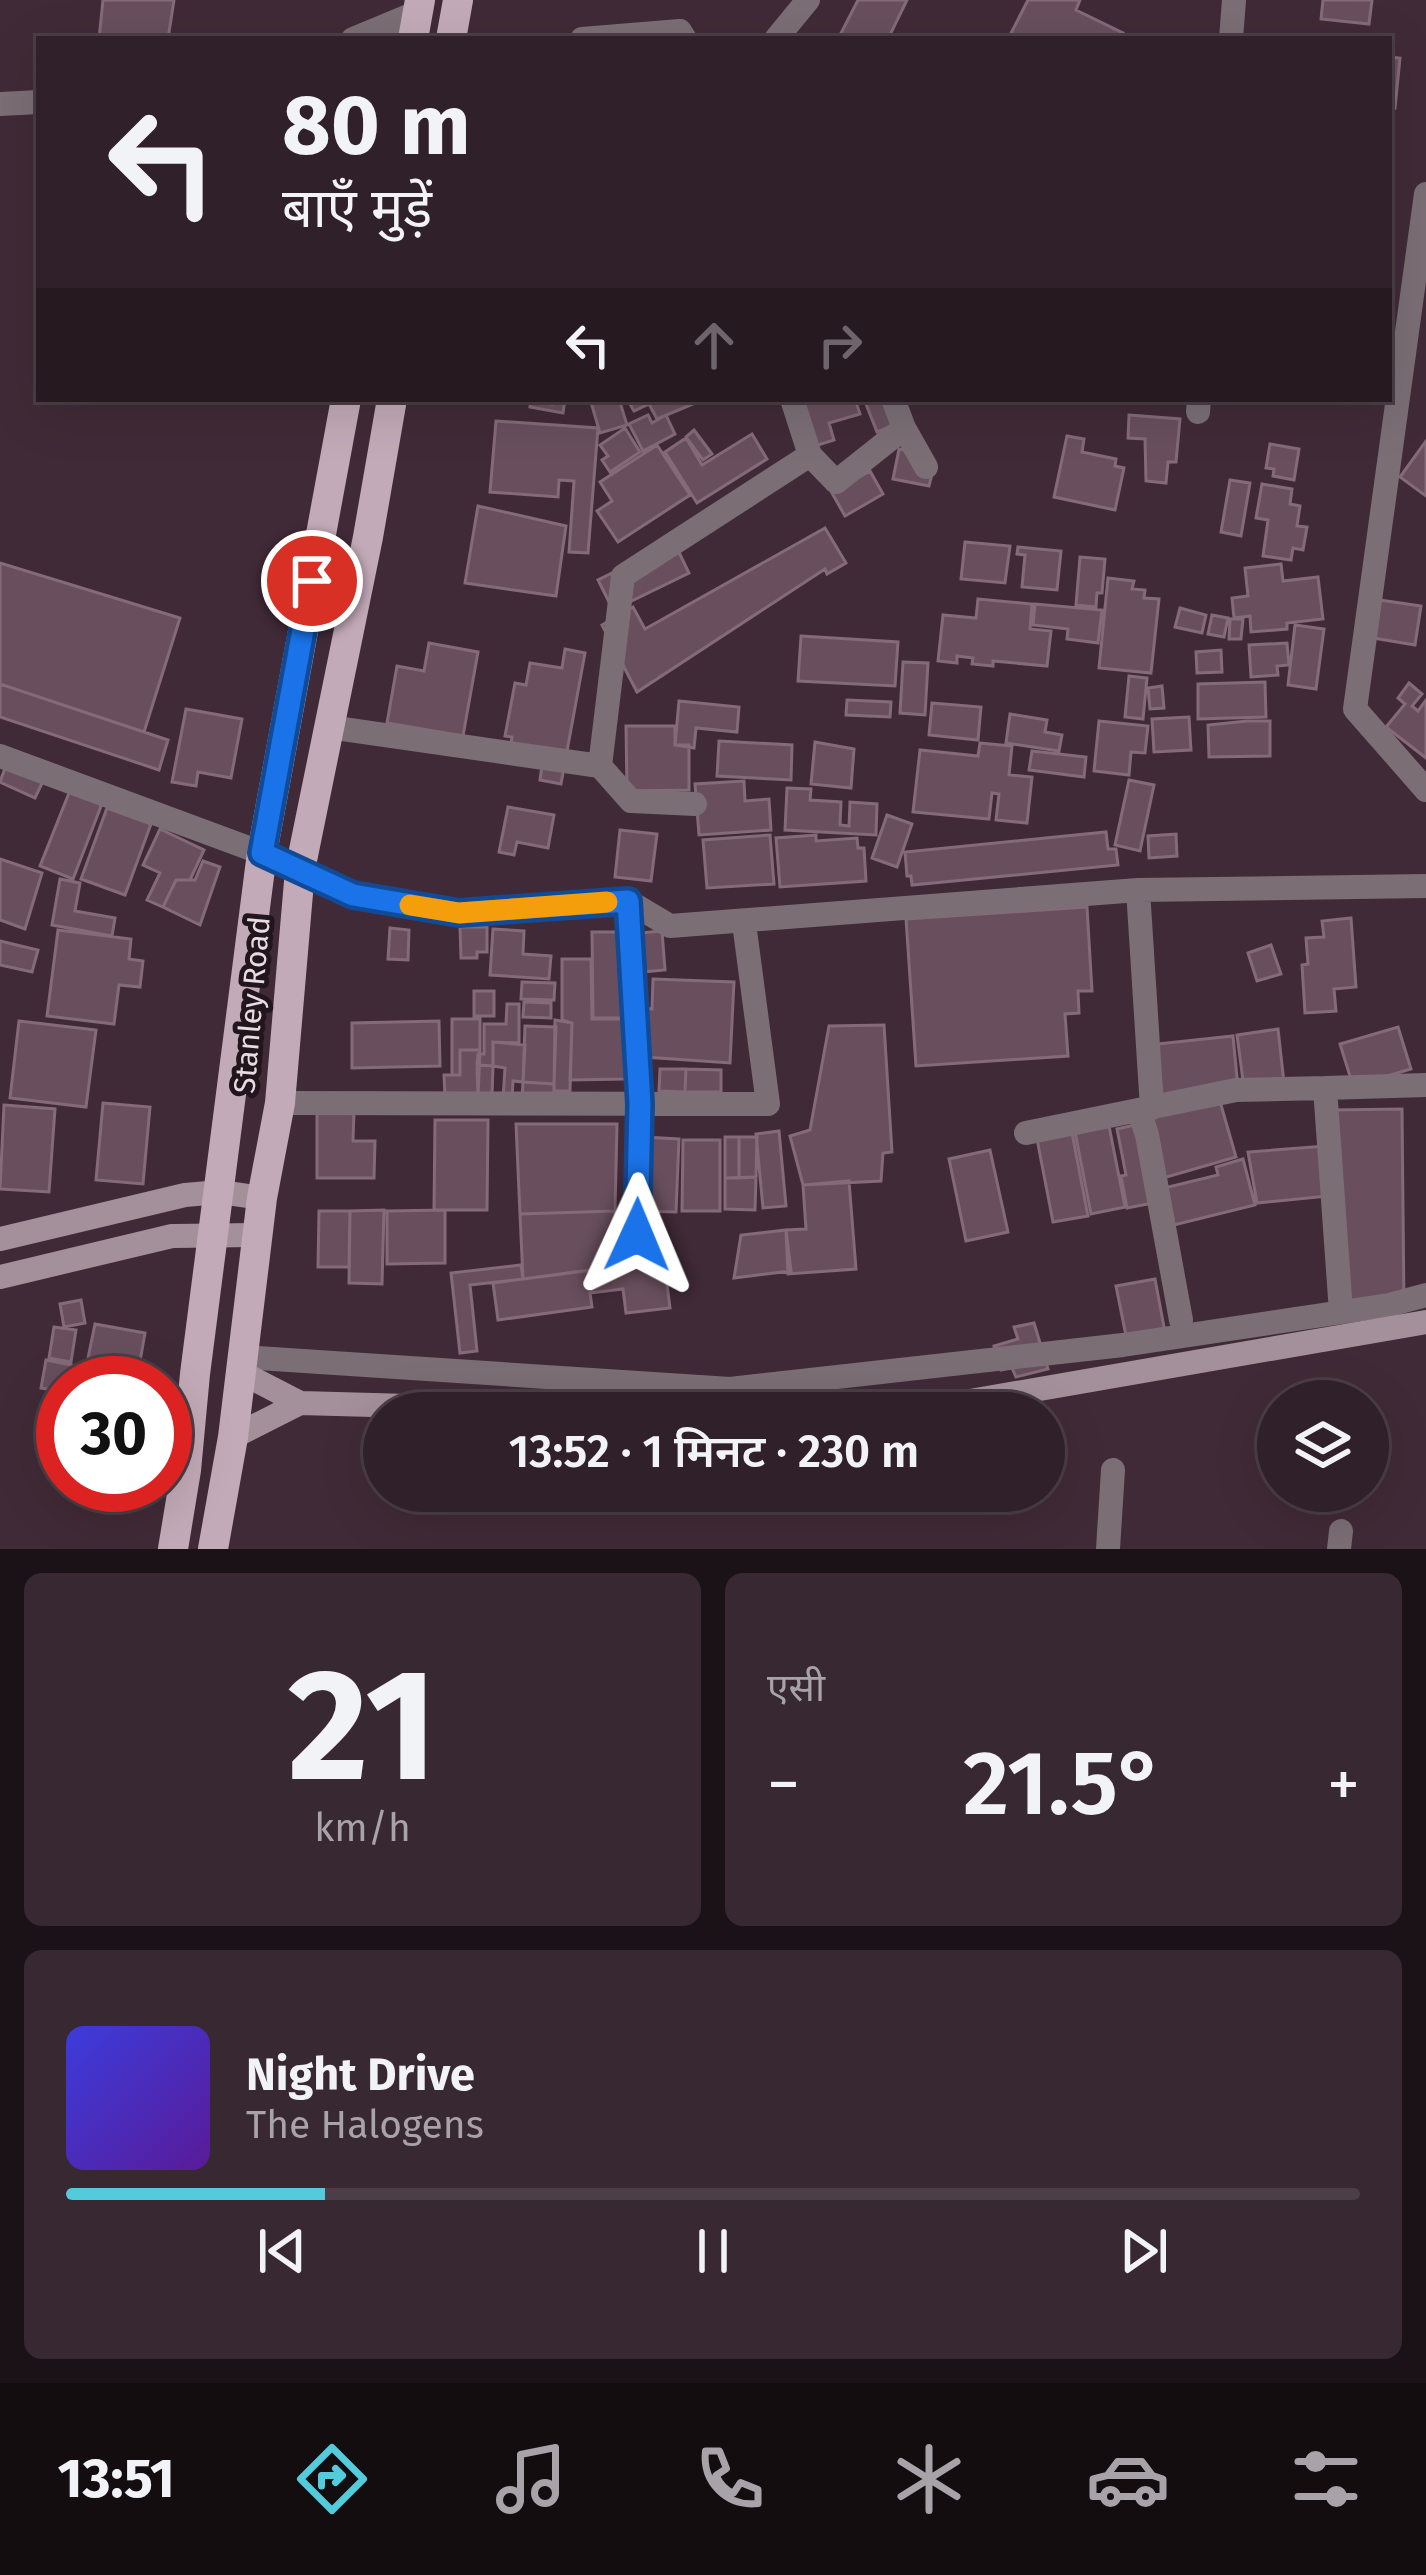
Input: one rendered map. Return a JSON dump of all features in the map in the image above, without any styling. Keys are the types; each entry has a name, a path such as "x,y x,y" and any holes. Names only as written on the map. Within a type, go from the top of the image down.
{"main road":[{"path":"452,36 458,0"},
{"name":"Stanley Road","path":"173,1549 262,853 345,402"},
{"name":"Stanley Road","path":"213,1549 233,1437 262,1198 280,1103 299,871 391,402"},
{"path":"0,1239 185,1195 220,1192 262,1198"},
{"path":"0,1277 172,1236 257,1235"},
{"path":"1022,1392 1426,1322"},
{"path":"241,1364 300,1403"},
{"path":"233,1437 300,1403 363,1405"}],"street":[{"path":"778,36 808,0"},
{"path":"1231,36 1234,0"},
{"path":"362,36 417,17"},
{"path":"619,36 680,31 683,36"},
{"path":"0,104 36,102"},
{"path":"1426,194 1355,709 1426,790"},
{"path":"794,402 810,455 836,482 904,428"},
{"path":"894,402 926,467"},
{"path":"600,766 623,577 810,455"},
{"path":"329,727 600,766 631,801 694,805"},
{"path":"0,756 262,853 353,895 459,913 628,901 670,926 1138,890 1426,886"},
{"path":"1138,890 1152,1108"},
{"path":"628,901 640,1104 637,1235"},
{"path":"280,1103 767,1104 744,923"},
{"path":"1026,1133 1235,1090 1426,1085"},
{"path":"1325,1088 1340,1312"},
{"path":"1152,1108 1140,1113 1180,1320"},
{"path":"241,1364 730,1389 1123,1345 1426,1295"},
{"path":"1108,1549 1114,1470"}],"building":[{"path":"103,0 174,0 168,36 99,36"},
{"path":"858,0 907,0 889,36 840,36"},
{"path":"1028,0 1080,0 1076,10 1123,33 1122,36 1010,36"},
{"path":"1323,0 1372,0 1369,24 1321,19"},
{"path":"1392,57 1400,58 1392,108"},
{"path":"531,402 565,402 563,413 530,407"},
{"path":"591,402 620,402 627,425 600,433"},
{"path":"629,402 698,402 657,419 649,404 634,411"},
{"path":"785,402 856,402 860,414 829,423 834,440 818,445"},
{"path":"865,402 892,402 900,423 877,432"},
{"path":"648,415 652,423 666,415 675,434 643,451 629,424"},
{"path":"1129,415 1180,419 1176,462 1168,462 1166,483 1146,481 1145,439 1128,438"},
{"path":"496,421 598,428 588,553 569,552 574,481 559,480 558,497 490,492"},
{"path":"625,428 640,452 610,472 602,460 608,456 600,445"},
{"path":"694,430 712,454 703,460 686,437"},
{"path":"752,434 767,459 697,503 665,452 686,438 702,465"},
{"path":"1067,436 1084,439 1082,452 1116,459 1115,466 1124,468 1115,510 1054,497"},
{"path":"1426,441 1426,496 1400,477"},
{"path":"1270,444 1299,449 1294,480 1273,476 1274,469 1266,468"},
{"path":"657,445 690,495 618,542 597,511 612,501 600,482"},
{"path":"899,449 921,453 934,466 929,486 893,479"},
{"path":"870,471 883,494 845,516 832,493"},
{"path":"1230,480 1250,483 1241,536 1221,532"},
{"path":"1262,484 1292,489 1290,504 1300,506 1297,526 1307,527 1303,550 1293,548 1291,560 1263,556 1268,520 1256,518"},
{"path":"478,506 566,526 556,596 465,583"},
{"path":"825,528 846,563 827,574 825,569 637,692 602,625 633,607 645,629"},
{"path":"674,542 689,573 613,610 598,580"},
{"path":"965,542 1010,546 1005,583 961,579"},
{"path":"1018,547 1061,551 1057,590 1022,587 1025,555 1017,554"},
{"path":"1080,557 1105,559 1096,607 1076,605"},
{"path":"0,563 180,618 144,732 0,684"},
{"path":"1281,564 1283,581 1318,577 1323,619 1251,632 1250,616 1234,618 1232,598 1248,596 1245,568"},
{"path":"1108,578 1134,581 1132,589 1145,590 1144,598 1159,599 1151,673 1099,668"},
{"path":"978,599 1032,604 1030,629 1051,631 1047,666 972,664 973,658 957,656 957,663 938,661 943,615 976,618"},
{"path":"1380,600 1421,606 1415,645 1373,638"},
{"path":"1035,604 1102,610 1098,643 1067,639 1068,629 1033,625"},
{"path":"1180,608 1206,615 1202,633 1175,627"},
{"path":"1212,615 1228,618 1224,637 1208,634"},
{"path":"1230,619 1243,619 1241,639 1229,639"},
{"path":"1295,625 1324,629 1316,689 1288,685"},
{"path":"801,636 898,642 895,686 798,681"},
{"path":"429,643 478,652 463,736 387,723 397,666 424,671"},
{"path":"1287,643 1289,665 1277,666 1278,675 1251,677 1249,645"},
{"path":"565,649 585,653 561,784 540,780 542,766 508,760 512,737 505,736 515,683 526,685 530,663 562,668"},
{"path":"1221,650 1222,672 1197,673 1196,652"},
{"path":"903,662 928,663 925,715 900,713"},
{"path":"1129,676 1147,678 1143,719 1125,717"},
{"path":"1265,682 1266,717 1198,719 1198,684"},
{"path":"1409,683 1422,694 1412,706 1418,711 1426,700 1426,758 1386,727 1405,704 1398,698"},
{"path":"0,684 168,740 159,770 0,717"},
{"path":"1162,686 1164,708 1150,709 1148,688"},
{"path":"847,700 891,702 890,717 846,715"},
{"path":"679,701 739,707 737,732 696,728 694,748 675,745"},
{"path":"932,703 981,707 978,740 929,735"},
{"path":"186,709 242,719 231,778 198,772 196,786 172,782"},
{"path":"1010,714 1047,720 1045,732 1062,735 1059,751 1006,743"},
{"path":"1189,717 1191,750 1154,752 1152,719"},
{"path":"1099,721 1148,726 1145,753 1131,752 1129,775 1094,771"},
{"path":"1270,721 1270,756 1209,757 1208,725"},
{"path":"626,726 675,726 675,745 689,745 689,790 627,791"},
{"path":"719,741 792,745 791,780 717,776"},
{"path":"815,742 854,749 851,788 811,784"},
{"path":"980,743 1012,746 1009,775 1032,777 1027,823 996,820 999,794 992,793 989,819 913,812 920,750 978,756"},
{"path":"1032,751 1086,757 1084,777 1029,770"},
{"path":"8,760 45,777 35,798 0,782"},
{"path":"1129,780 1154,785 1140,851 1115,845"},
{"path":"744,781 745,801 769,799 771,830 699,835 695,784"},
{"path":"71,788 103,801 73,879 40,866"},
{"path":"787,788 811,789 810,800 841,802 840,825 849,826 850,802 877,804 876,835 785,830"},
{"path":"508,807 554,815 548,848 517,842 514,855 499,852"},
{"path":"107,808 151,824 125,895 81,879"},
{"path":"887,815 912,824 897,867 872,858"},
{"path":"160,829 204,850 190,880 176,880 163,907 147,900 160,873 143,865"},
{"path":"620,830 657,834 651,881 615,877"},
{"path":"1106,832 1108,849 1116,849 1118,865 912,885 907,876 905,852"},
{"path":"1176,834 1177,856 1149,858 1148,836"},
{"path":"770,835 774,884 707,888 703,840"},
{"path":"816,835 816,841 857,838 858,848 864,848 866,881 780,887 776,838"},
{"path":"0,859 42,873 25,929 0,920"},
{"path":"203,861 220,867 200,925 163,907 176,880 195,880"},
{"path":"60,879 80,883 75,911 115,918 112,936 52,925"},
{"path":"1087,907 1092,991 1078,991 1079,1013 1065,1014 1068,1056 916,1066 906,919"},
{"path":"1351,918 1356,987 1334,989 1336,1011 1305,1013 1302,965 1308,964 1306,938 1324,937 1322,921"},
{"path":"460,927 487,927 487,952 461,958"},
{"path":"390,928 409,930 408,960 388,959"},
{"path":"493,929 524,931 523,954 551,956 549,979 490,975"},
{"path":"58,930 131,939 129,959 143,961 140,987 119,985 114,1024 47,1016"},
{"path":"662,931 665,970 642,972 639,933"},
{"path":"592,932 626,932 627,1018 593,1018"},
{"path":"0,941 38,950 32,972 0,965"},
{"path":"1271,945 1281,974 1257,981 1248,953"},
{"path":"562,959 591,959 592,1019 625,1019 626,1079 570,1080 572,1023 562,1020"},
{"path":"653,979 734,982 730,1063 644,1057 639,1008 652,1009"},
{"path":"522,982 555,983 554,1000 521,999"},
{"path":"474,991 494,991 494,1016 474,1016"},
{"path":"524,1002 551,1003 551,1018 523,1017"},
{"path":"507,1004 519,1004 519,1043 493,1042 493,1066 477,1065 478,1054 484,1054 484,1024 506,1024"},
{"path":"452,1019 480,1019 480,1050 460,1050 460,1075 452,1075"},
{"path":"555,1020 572,1023 570,1091 554,1091"},
{"path":"19,1021 96,1030 86,1107 10,1098"},
{"path":"439,1021 440,1066 352,1068 352,1023"},
{"path":"884,1025 892,1152 883,1153 881,1181 803,1185 790,1136 810,1130 829,1026"},
{"path":"525,1026 556,1027 554,1084 523,1082"},
{"path":"1398,1027 1411,1069 1353,1086 1340,1044"},
{"path":"1278,1029 1284,1083 1244,1088 1237,1035"},
{"path":"1233,1036 1238,1088 1162,1096 1157,1044"},
{"path":"493,1042 525,1045 523,1082 513,1081 512,1099 503,1099 505,1068 493,1066"},
{"path":"460,1050 480,1050 478,1097 445,1097 444,1075 460,1075"},
{"path":"477,1065 493,1066 492,1096 478,1097"},
{"path":"660,1069 686,1069 685,1092 659,1091"},
{"path":"686,1069 721,1070 721,1092 685,1092"},
{"path":"523,1082 554,1084 554,1091 551,1097 522,1098"},
{"path":"1219,1098 1236,1157 1160,1179 1142,1115"},
{"path":"103,1103 150,1107 143,1184 96,1180"},
{"path":"4,1105 55,1109 49,1192 0,1189"},
{"path":"1402,1109 1404,1307 1333,1308 1331,1110"},
{"path":"317,1111 354,1111 353,1141 375,1141 374,1178 317,1178"},
{"path":"435,1120 488,1120 487,1210 434,1210"},
{"path":"1143,1123 1158,1202 1127,1208 1117,1129"},
{"path":"516,1124 617,1124 615,1211 520,1214"},
{"path":"1109,1126 1125,1207 1091,1214 1075,1132"},
{"path":"779,1131 786,1206 763,1208 756,1134"},
{"path":"1072,1133 1088,1216 1053,1222 1037,1139"},
{"path":"643,1137 679,1139 676,1212 640,1211"},
{"path":"725,1137 739,1137 739,1178 725,1178"},
{"path":"739,1137 757,1137 756,1177 739,1178"},
{"path":"683,1140 720,1140 720,1211 682,1211"},
{"path":"1325,1146 1329,1196 1257,1203 1248,1152"},
{"path":"990,1150 1008,1232 966,1241 949,1159"},
{"path":"1243,1159 1255,1205 1174,1225 1164,1188 1218,1175 1216,1167"},
{"path":"756,1177 755,1210 725,1209 725,1178"},
{"path":"849,1181 856,1269 788,1274 786,1230 806,1229 803,1185"},
{"path":"384,1210 382,1284 349,1283 350,1211"},
{"path":"445,1210 445,1263 387,1264 387,1211"},
{"path":"319,1211 350,1211 349,1267 318,1267"},
{"path":"615,1211 616,1267 523,1279 520,1214"},
{"path":"786,1230 791,1271 734,1278 741,1235"},
{"path":"664,1260 670,1308 626,1313 623,1289 590,1293 592,1307 498,1320 493,1283"},
{"path":"521,1265 523,1279 470,1285 477,1351 460,1353 451,1273"},
{"path":"1155,1279 1167,1343 1129,1351 1116,1286"},
{"path":"81,1300 85,1323 64,1327 60,1304"},
{"path":"1034,1323 1048,1369 1016,1377 1012,1368 1001,1370 994,1346 1018,1339 1014,1327"},
{"path":"95,1324 145,1333 141,1356 88,1356"},
{"path":"54,1327 76,1330 72,1356 49,1356"}],"slow traffic":[{"path":"410,905 459,913 607,902"}],"route":[{"path":"312,581 262,853 353,895 459,913 628,901 640,1104 637,1235"}]}
